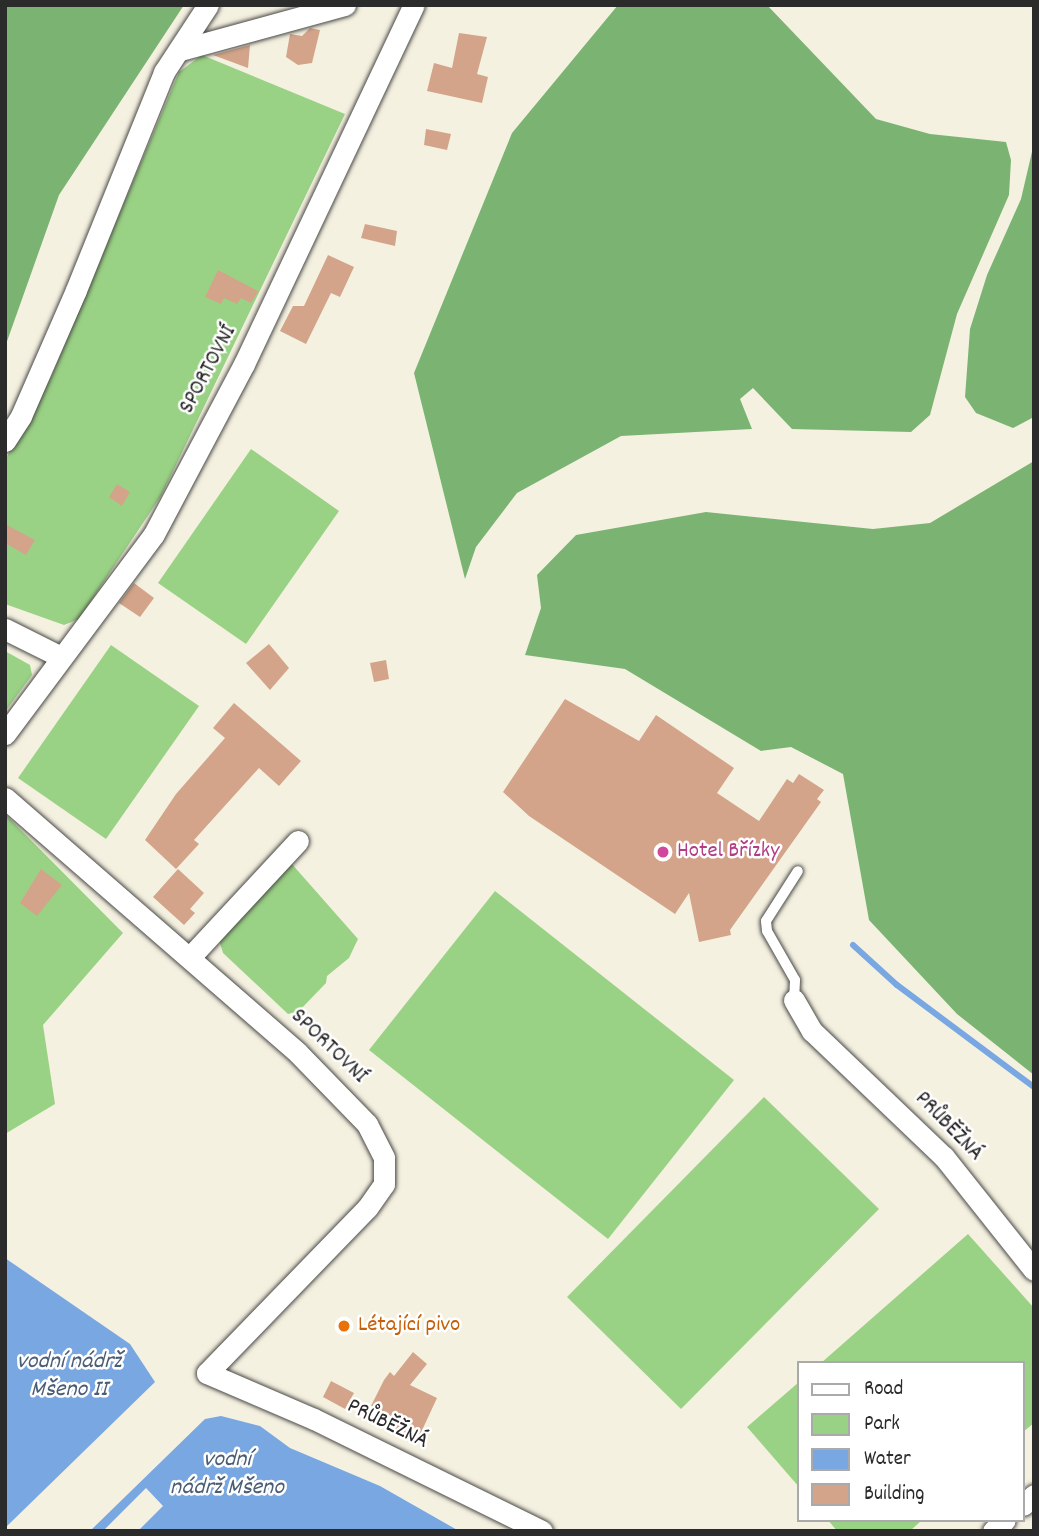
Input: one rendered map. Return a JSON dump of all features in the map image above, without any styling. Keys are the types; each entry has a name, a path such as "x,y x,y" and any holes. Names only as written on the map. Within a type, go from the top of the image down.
{"street":[{"path":"5,442 22,416 164,72 208,5"},
{"path":"180,50 345,5"},
{"name":"SPORTOVNÍ","path":"5,734 154,534 244,363 414,5"},
{"path":"5,629 61,657"},
{"name":"SPORTOVNÍ","path":"5,798 191,956 341,1094 367,1124 384,1158 384,1184 368,1208 207,1373"},
{"path":"191,956 298,841"},
{"name":"PRŮBĚŽNÁ","path":"794,1000 812,1031 944,1157 1034,1270"},
{"name":"PRŮBĚŽNÁ","path":"207,1373 314,1419 542,1531"}],"lane":[{"path":"794,1000 795,980 767,930 766,920 798,871"}],"green space":[{"path":"5,5 184,5 59,195 5,347"},
{"path":"618,5 767,5 876,119 930,134 1006,142 1011,160 1009,195 957,314 930,415 911,432 792,429 753,388 740,399 752,429 621,436 517,493 476,547 465,579 414,373 512,133"},
{"path":"202,55 345,114 161,496 79,619 64,625 5,604 5,460 51,377 179,72"},
{"path":"1034,143 1034,417 1013,428 976,413 965,397 970,329 987,275 1021,199"},
{"path":"251,449 339,511 246,644 158,583"},
{"path":"1034,461 1034,1075 957,1014 869,920 843,774 791,747 761,751 625,669 525,655 541,608 537,575 576,535 706,512 873,529 930,523"},
{"path":"111,645 199,706 106,839 18,778"},
{"path":"5,651 30,665 32,675 5,712"},
{"path":"5,814 123,933 43,1025 55,1104 5,1134"},
{"path":"291,863 358,939 349,958 327,976 326,983 299,1011 288,1014 223,953 219,940"},
{"path":"495,891 734,1080 608,1239 369,1050"},
{"path":"764,1097 879,1209 681,1409 567,1297"},
{"path":"968,1234 1034,1308 1034,1423 1025,1430 1025,1361 823,1361"},
{"path":"797,1384 797,1485 747,1427"},
{"path":"830,1522 920,1522 910,1531 837,1531"}],"water":[{"name":"vodní nádrž Mšeno II","path":"5,1258 130,1344 155,1382 5,1528"},
{"name":"vodní nádrž Mšeno","path":"221,1416 260,1426 290,1448 380,1486 459,1531 90,1531 205,1419"}],"pier":[{"path":"146,1488 163,1506 138,1531 103,1531"}],"building":[{"path":"310,28 320,30 312,63 298,65 286,57 290,34 302,36"},
{"path":"459,33 487,37 477,74 488,77 482,103 427,91 434,63 452,68"},
{"path":"250,45 248,68 213,55"},
{"path":"426,129 451,134 447,150 424,145"},
{"path":"365,224 397,231 395,246 361,238"},
{"path":"328,255 354,267 340,297 331,293 306,344 280,331 293,306 304,306"},
{"path":"218,270 258,291 251,303 241,298 237,304 224,298 221,304 205,297"},
{"path":"117,484 130,492 122,506 109,497"},
{"path":"5,524 35,540 26,555 5,543"},
{"path":"134,583 154,598 140,617 119,603"},
{"path":"269,644 289,668 270,690 246,663"},
{"path":"386,660 389,679 374,682 370,663"},
{"path":"565,699 639,741 656,715 734,768 717,793 759,821 787,779 793,783 799,774 824,790 817,799 821,802 730,930 731,935 699,942 689,893 675,914 529,816 503,792"},
{"path":"234,703 301,761 279,786 259,768 194,840 199,844 176,869 145,840 176,794 225,738 213,728"},
{"path":"41,869 62,885 37,916 20,903"},
{"path":"178,869 204,893 190,909 195,913 184,925 153,897"},
{"path":"413,1352 427,1364 410,1385 437,1398 418,1439 388,1426 393,1417 371,1406 390,1372 394,1376"},
{"path":"331,1381 354,1393 345,1409 323,1397"}],"waterway":[{"path":"853,945 897,985 1034,1087"}],"place":[{"name":"Hotel Břízky","path":"663,852"},
{"name":"Létající pivo","path":"344,1326"}]}
